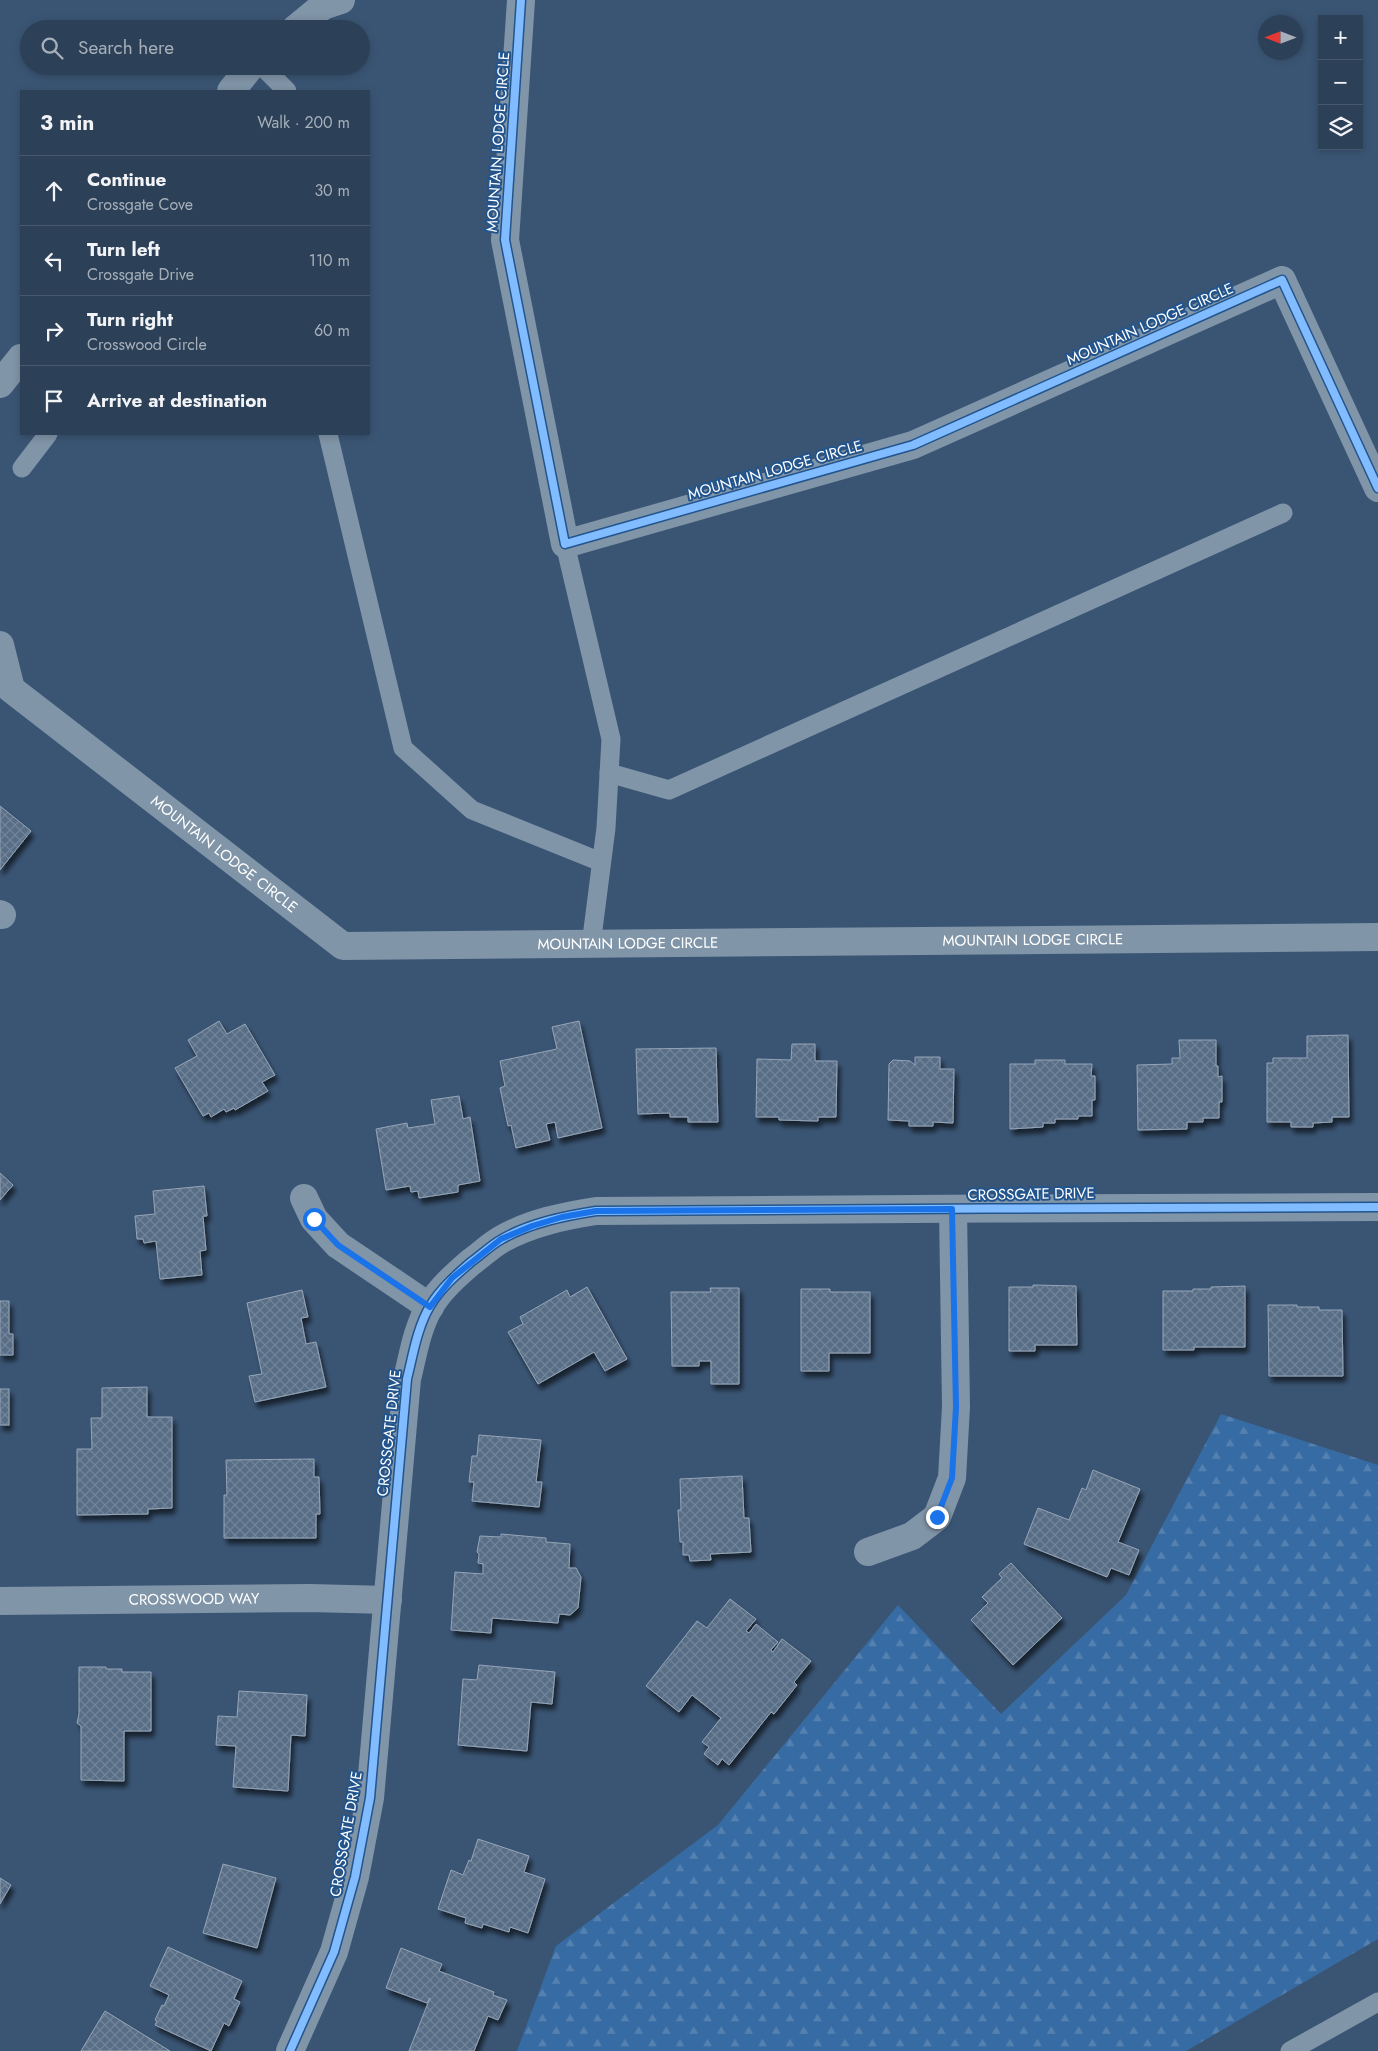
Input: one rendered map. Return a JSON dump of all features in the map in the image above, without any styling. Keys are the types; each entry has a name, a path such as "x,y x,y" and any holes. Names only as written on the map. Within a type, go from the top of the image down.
{"street":[{"path":"306,20 323,6 341,0"},
{"name":"MOUNTAIN LODGE CIRCLE","path":"521,0 506,240 564,544 913,446 1282,280 1378,488"},
{"path":"233,90 244,75"},
{"path":"0,384 20,359"},
{"name":"MOUNTAIN LODGE CIRCLE","path":"0,645 11,689 343,946 1378,937"},
{"path":"304,1198 314,1219 338,1245 430,1307"},
{"name":"CROSSGATE DRIVE","path":"290,2051 334,1952 355,1877 370,1798 407,1379 416,1343 430,1307 452,1278 501,1239 532,1226 562,1217 596,1211 1047,1207 1378,1207"},
{"path":"868,1552 912,1536 937,1517 952,1478 956,1407 952,1209"},
{"name":"CROSSWOOD WAY","path":"0,1600 301,1598 388,1600"}],"lane":[{"path":"271,75 286,90"},
{"path":"22,468 47,435"},
{"path":"328,435 403,748 472,810 601,862"},
{"path":"609,773 668,790 1283,513"},
{"path":"564,544 611,738 606,828 591,945"},
{"path":"1290,2051 1378,2002"}],"green space":[{"path":"1221,1414 1378,1465 1378,1939 1186,2051 517,2051 556,1946 718,1825 898,1605 1001,1714 1126,1595"}],"building":[{"path":"0,806 31,831 0,870"},
{"path":"219,1021 227,1034 245,1024 275,1075 262,1082 268,1091 235,1110 234,1108 226,1112 224,1109 211,1117 209,1113 203,1116 175,1068 197,1056 188,1040"},
{"path":"579,1021 602,1128 558,1138 555,1122 546,1124 550,1140 516,1148 511,1125 508,1126 500,1088 505,1086 500,1061 557,1049 552,1027"},
{"path":"1348,1035 1349,1117 1332,1117 1332,1122 1313,1123 1313,1127 1291,1127 1291,1122 1267,1122 1267,1063 1273,1063 1273,1058 1307,1058 1307,1036"},
{"path":"1179,1040 1216,1040 1216,1066 1218,1066 1218,1077 1222,1076 1222,1102 1219,1102 1219,1118 1203,1118 1203,1122 1187,1122 1187,1129 1138,1130 1137,1065 1172,1064 1172,1058 1180,1058"},
{"path":"792,1044 815,1044 815,1061 837,1061 836,1117 818,1117 818,1121 779,1120 779,1117 756,1117 757,1059 791,1060"},
{"path":"716,1048 718,1122 688,1122 688,1117 670,1117 670,1113 638,1114 636,1049"},
{"path":"915,1057 940,1057 940,1069 954,1069 953,1123 933,1122 933,1126 909,1126 909,1121 888,1120 889,1064 893,1060 910,1061 915,1065"},
{"path":"1035,1060 1065,1060 1065,1064 1092,1064 1091,1076 1095,1076 1095,1100 1092,1100 1092,1116 1078,1116 1078,1119 1055,1119 1055,1123 1043,1123 1043,1127 1010,1129 1010,1064 1035,1064"},
{"path":"459,1096 463,1119 470,1117 480,1181 458,1185 458,1192 419,1198 418,1191 411,1192 410,1186 386,1190 376,1129 407,1123 408,1128 435,1124 431,1100"},
{"path":"0,1173 13,1185 0,1200"},
{"path":"204,1186 207,1216 203,1216 206,1250 200,1251 202,1275 160,1279 156,1241 144,1243 143,1239 137,1239 135,1216 155,1214 153,1191"},
{"path":"1033,1285 1076,1286 1077,1345 1035,1345 1035,1351 1009,1351 1009,1287 1033,1287"},
{"path":"1245,1286 1245,1347 1194,1347 1194,1350 1163,1350 1163,1291 1193,1291 1193,1289 1211,1289 1211,1287"},
{"path":"587,1287 627,1359 605,1371 594,1352 538,1384 508,1332 523,1324 520,1317 567,1290 570,1297"},
{"path":"710,1288 739,1288 739,1384 711,1384 711,1361 699,1361 699,1366 672,1366 671,1292 711,1292"},
{"path":"801,1289 830,1289 830,1292 870,1292 870,1353 829,1353 829,1371 801,1371"},
{"path":"302,1290 308,1317 301,1318 306,1344 316,1342 326,1387 255,1402 249,1376 262,1374 247,1303"},
{"path":"0,1301 9,1301 9,1334 13,1334 13,1355 0,1355"},
{"path":"1268,1305 1297,1305 1297,1307 1319,1307 1319,1310 1342,1310 1343,1376 1269,1376"},
{"path":"147,1387 147,1417 172,1417 172,1508 148,1509 148,1514 77,1515 77,1449 92,1449 91,1418 102,1418 102,1388"},
{"path":"0,1389 9,1389 9,1425 0,1425"},
{"path":"479,1435 541,1440 536,1482 542,1482 539,1507 472,1501 474,1482 469,1482 472,1456 477,1456"},
{"path":"314,1459 314,1477 319,1477 320,1514 316,1514 316,1538 224,1538 224,1495 227,1495 226,1460"},
{"path":"1093,1470 1140,1489 1118,1542 1139,1550 1129,1575 1111,1568 1107,1577 1024,1544 1038,1508 1069,1520 1082,1488 1086,1490"},
{"path":"742,1476 744,1518 749,1518 751,1552 710,1554 711,1560 690,1561 689,1555 683,1555 683,1542 680,1542 678,1510 681,1510 680,1479"},
{"path":"501,1534 546,1538 546,1542 570,1544 569,1568 576,1568 581,1577 578,1608 570,1615 559,1614 558,1623 492,1618 491,1633 451,1630 455,1572 483,1574 483,1564 478,1563 479,1554 477,1552 480,1536 501,1537"},
{"path":"1011,1563 1062,1618 1013,1665 971,1620 988,1603 982,1597 1002,1578 999,1574"},
{"path":"730,1599 756,1619 746,1631 749,1633 756,1624 778,1642 771,1650 773,1652 782,1639 811,1661 794,1682 797,1685 774,1714 771,1712 729,1765 722,1759 718,1765 704,1754 709,1747 702,1742 721,1718 692,1695 679,1712 646,1686 697,1621 707,1628"},
{"path":"479,1665 555,1672 552,1704 531,1702 527,1751 458,1745 463,1679 477,1680"},
{"path":"79,1667 106,1667 106,1669 122,1669 122,1672 151,1672 151,1731 124,1731 124,1781 81,1780 81,1726 77,1723 79,1714"},
{"path":"239,1691 307,1695 305,1736 291,1735 288,1791 233,1787 236,1746 216,1745 218,1716 237,1717"},
{"path":"478,1839 529,1856 524,1872 545,1879 528,1933 510,1927 509,1932 483,1924 482,1928 465,1923 466,1918 438,1909 451,1870 463,1875 469,1860 471,1861"},
{"path":"223,1864 276,1878 257,1948 203,1933"},
{"path":"0,1878 11,1885 0,1904"},
{"path":"168,1947 242,1981 234,1999 240,2002 229,2026 224,2023 211,2051 155,2025 157,2021 155,2020 162,2005 164,2006 169,1995 150,1986"},
{"path":"401,1948 442,1964 439,1971 494,1992 493,1995 507,2000 498,2020 488,2016 474,2051 409,2051 430,1998 427,2003 386,1988"},
{"path":"105,2011 170,2051 81,2051"}],"cycle path":[{"path":"521,0 505,240 565,544 913,445 1282,280 1378,488"},
{"path":"290,2051 334,1952 355,1877 370,1798 407,1379 413,1351 422,1323 434,1300 454,1277 490,1247 513,1233 536,1224 596,1211 1378,1207"}],"route":[{"path":"314,1219 338,1245 430,1307 452,1278 501,1239 532,1226 562,1217 596,1211 952,1209 956,1407 952,1478 937,1517"}]}
